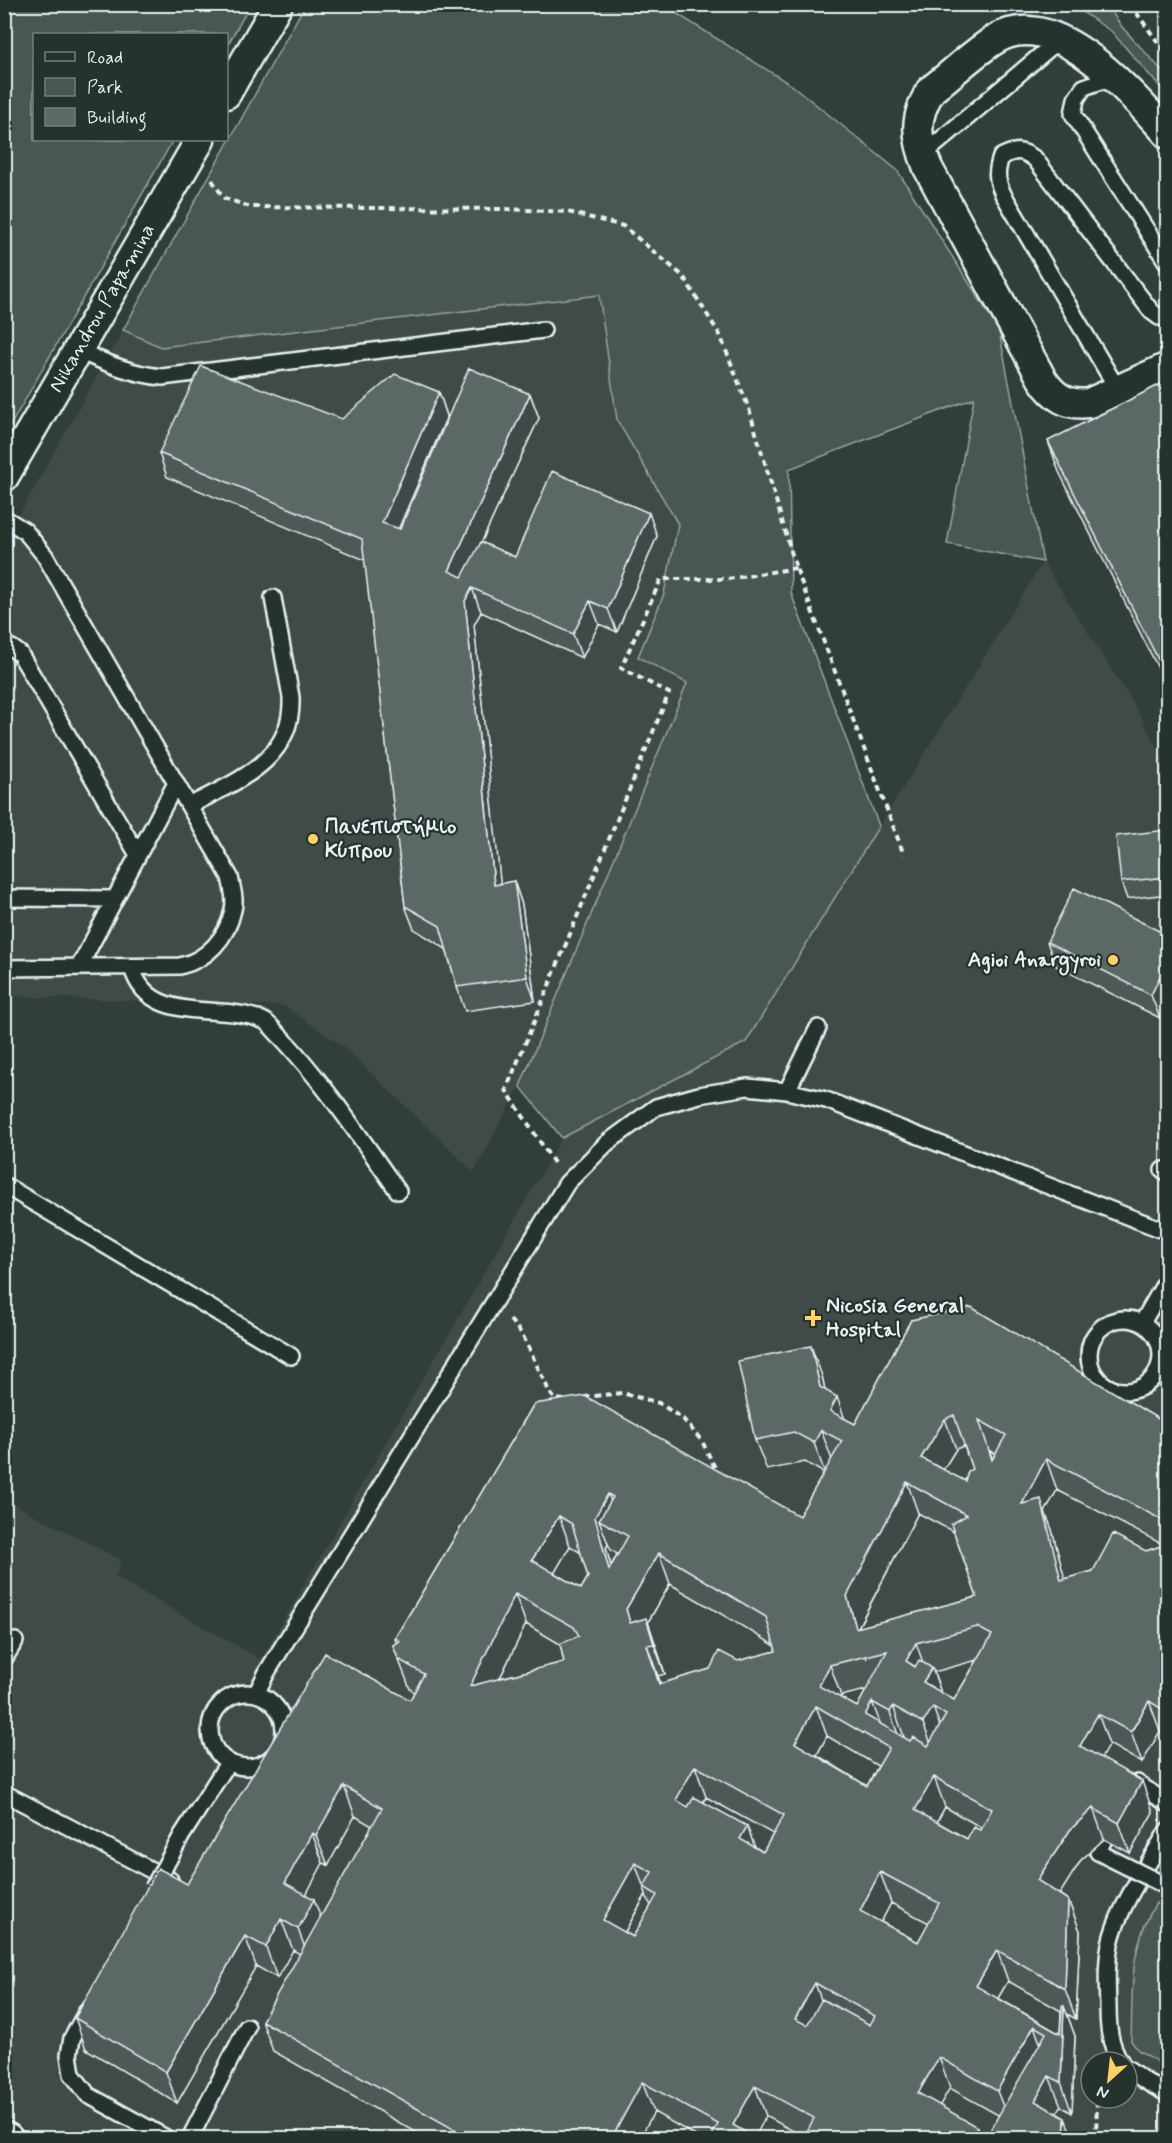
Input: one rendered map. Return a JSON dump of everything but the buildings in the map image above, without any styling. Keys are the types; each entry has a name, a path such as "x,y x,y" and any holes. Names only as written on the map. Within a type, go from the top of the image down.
{"street":[{"path":"228,91 278,4"},
{"path":"1167,134 1135,97 1077,48 1039,32 1018,32 998,38 931,90 917,124 918,139 928,168 1049,389 1065,401 1077,405 1089,403 1167,367"},
{"name":"Nikandrou Papamina","path":"4,477 193,151"}],"lane":[{"path":"923,155 1060,39"},
{"path":"1113,77 1084,87 1076,99 1073,114 1167,264"},
{"path":"1118,390 1003,194 996,172 1001,157 1014,150 1026,152 1035,159 1151,311 1160,317 1167,315"},
{"path":"77,350 116,368 144,375 162,376 543,330"},
{"path":"4,518 25,531 45,556 230,877 234,894 234,909 224,933 210,951 191,964 4,968"},
{"path":"189,806 253,772 271,757 288,728 292,710 291,697 273,598"},
{"path":"4,648 12,648 20,654 138,855"},
{"path":"79,968 176,783"},
{"path":"4,898 115,899"},
{"path":"132,967 135,981 145,992 174,1008 230,1013 264,1020 309,1067 398,1191"},
{"path":"787,1091 818,1028"},
{"path":"256,1694 267,1672 567,1183 607,1143 656,1107 699,1095 747,1087 787,1091 826,1100 1167,1232"},
{"path":"4,1185 291,1356"},
{"path":"1142,1323 1167,1278"},
{"path":"1119,1318 1142,1323 1152,1330 1158,1340 1161,1352 1156,1374 1148,1383 1137,1389 1126,1391 1103,1384 1095,1375 1090,1364 1088,1352 1091,1340 1098,1330 1119,1318"},
{"path":"4,1659 15,1641"},
{"path":"244,1693 256,1694 267,1699 282,1719 284,1732 275,1755 265,1763 253,1767 240,1767 228,1763 219,1756 210,1734 210,1722 215,1711 232,1696 244,1693"},
{"path":"145,1903 182,1835 228,1763"},
{"path":"1129,1798 1137,1783 1167,1804"},
{"path":"4,1793 182,1886"},
{"path":"1114,2050 1110,2039 1107,1981 1112,1937 1167,1830"},
{"path":"1104,1839 1098,1852 1167,1887"},
{"path":"94,1996 72,2038 69,2055 72,2074 88,2095 166,2139"},
{"path":"189,2139 247,2027"},
{"path":"1139,2076 1167,2094"}],"path":[{"path":"1130,4 1167,56"},
{"path":"193,151 224,198 250,207 505,209 568,212 623,226 683,276 720,335 749,409 796,568 904,855"},
{"path":"567,1183 506,1090 669,693 621,668 661,579 728,579 796,568"},
{"path":"495,1301 522,1334 550,1393 555,1399 572,1399"},
{"path":"582,1398 622,1393 659,1403 683,1419 702,1441 719,1479"},
{"path":"1096,2139 1097,2110"}],"shaded area":[{"name":"Πανεπιστήμιο Κύπρου","path":"599,295 617,420 678,524 664,594 638,657 687,682 520,1086 474,1172 343,1046 284,1006 5,996 5,540 123,330 161,347"},
{"name":"Nicosia General Hospital","path":"1043,562 1135,706 1167,766 1167,2138 40,2138 5,2116 4,1499 121,1560 115,1577 261,1659 562,1138 746,1042"}],"green space":[{"path":"5,4 250,5 228,44 228,33 33,33 33,141 172,141 5,435"},
{"path":"305,5 663,5 793,86 897,170 999,330 1043,562 947,544 974,398 789,469 791,593 879,826 746,1042 562,1138 520,1086 687,683 638,657 664,594 678,524 617,420 599,295 161,347 123,330"},
{"path":"1072,5 1107,5 1122,27 1167,76 1167,95 1112,32"},
{"path":"1156,1903 1167,1908 1167,2067 1138,2050 1131,2041 1132,1987 1136,1953 1147,1920"}],"place":[{"name":"Πανεπιστήμιο Κύπρου","path":"313,839"},
{"name":"Agioi Anargyroi","path":"1113,960"},
{"name":"Nicosia General Hospital","path":"813,1318"}]}
